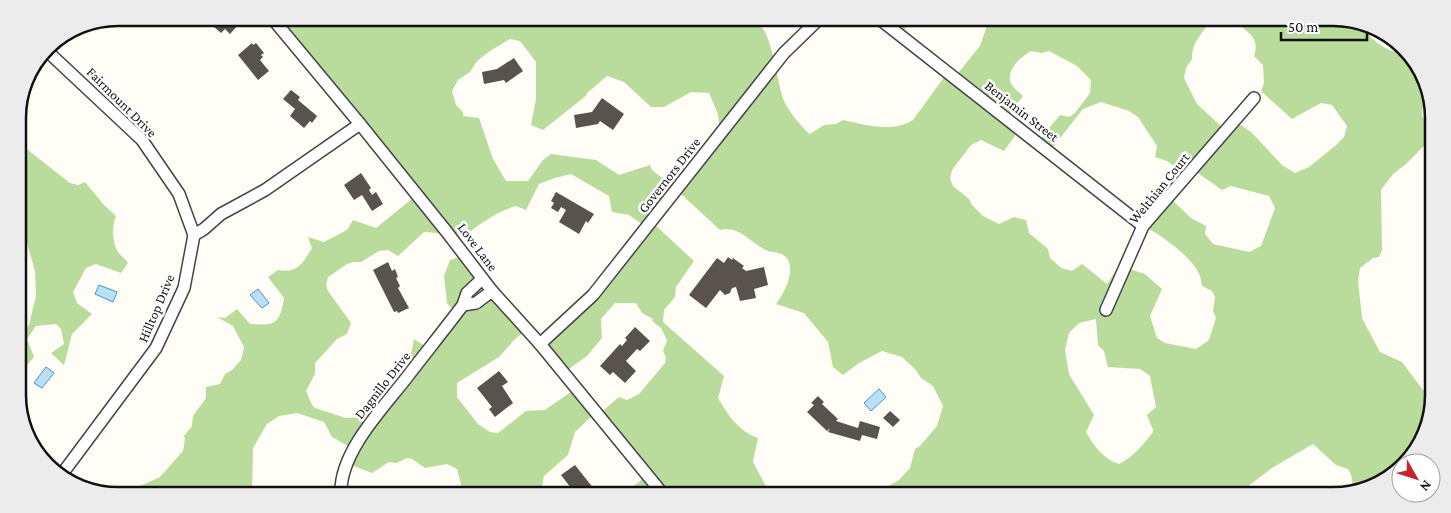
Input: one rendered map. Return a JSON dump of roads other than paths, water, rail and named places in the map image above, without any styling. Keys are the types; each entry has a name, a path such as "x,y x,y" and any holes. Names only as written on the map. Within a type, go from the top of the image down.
{"street":[{"name":"Love Lane","path":"279,26 360,124 482,279 540,344 658,487"},
{"name":"Governors Drive","path":"540,344 593,295 784,53 812,26"},
{"name":"Benjamin Street","path":"888,26 1143,226"},
{"name":"Fairmount Drive","path":"51,55 142,140 179,194 194,235"},
{"name":"Welthian Court","path":"1106,310 1143,226 1254,98"},
{"path":"194,235 221,214 265,190 360,124"},
{"name":"Hilltop Drive","path":"65,470 156,348 184,288 194,235"},
{"name":"Dagnillo Drive","path":"341,487 341,481 348,460 364,432 463,305 467,293 482,279"},
{"path":"463,305 476,303 492,291"}],"water":[{"path":"99,285 117,292 113,302 95,294"},
{"path":"258,289 269,303 262,308 250,295"},
{"path":"46,367 54,373 42,388 34,383"},
{"path":"879,389 886,397 871,411 864,403"}]}
